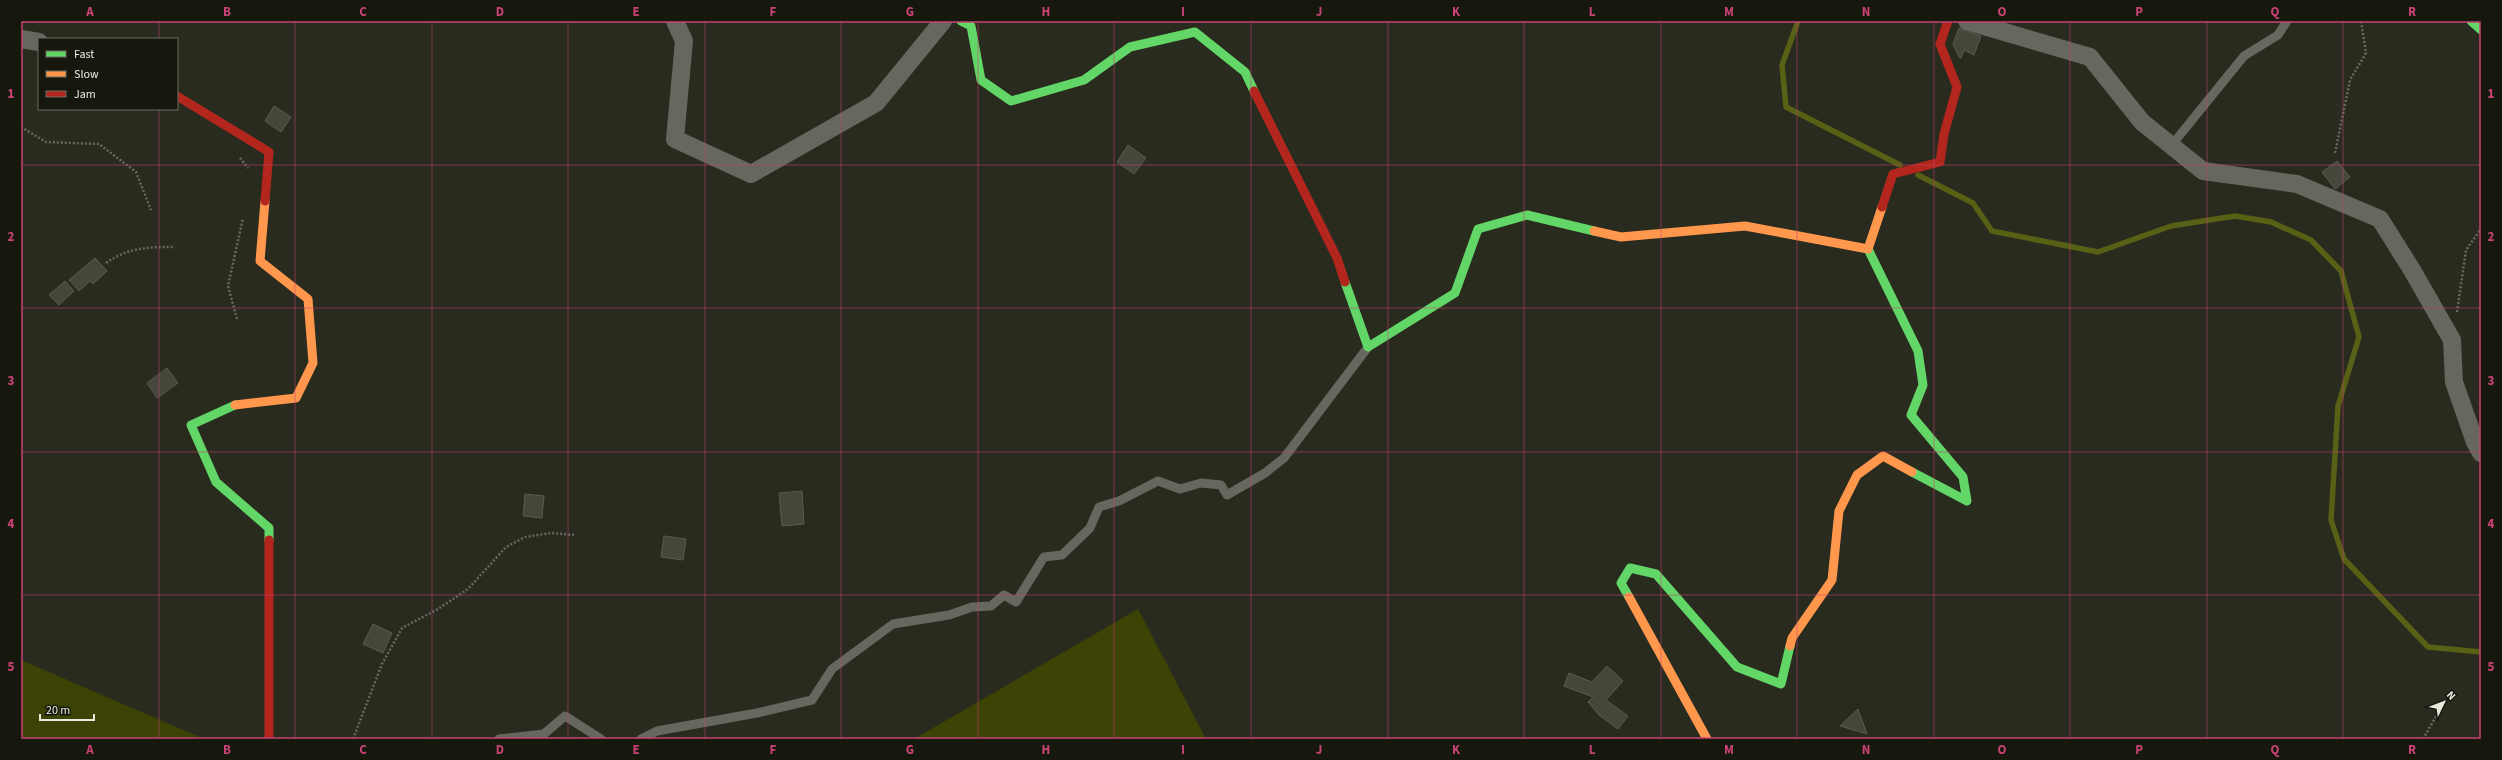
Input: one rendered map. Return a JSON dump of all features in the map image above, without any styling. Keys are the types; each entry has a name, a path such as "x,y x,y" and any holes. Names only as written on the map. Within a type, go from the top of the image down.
{"street":[{"path":"675,21 684,41 674,139 752,174 876,103 944,21"},
{"path":"961,21 971,26 981,80 1011,101 1084,80 1130,47 1195,32 1244,72 1337,258 1368,347 1455,293 1478,229 1527,215 1621,237 1745,226 1868,248"},
{"path":"1707,739 1621,583 1630,568 1656,574 1737,666 1781,684 1792,638 1832,580 1839,511 1857,475 1883,456 1967,501 1963,477 1911,415 1923,385 1918,351 1868,248 1893,174 1940,162 1944,134 1957,87 1940,44 1948,21"},
{"path":"1967,21 2090,57 2142,122 2203,171 2297,184 2380,219 2412,270 2452,340 2454,382 2475,442 2481,453"},
{"path":"2471,21 2481,30"},
{"path":"21,38 38,42"},
{"path":"178,97 269,152 260,261 308,299 313,363 296,398 231,405 191,425 216,482 269,528 269,739"}],"lane":[{"path":"2171,146 2244,56 2278,35 2287,21"},
{"path":"641,739 657,731 757,713 812,700 832,669 893,624 949,615 972,607 991,606 1004,595 1016,602 1044,557 1062,555 1090,528 1099,507 1120,501 1158,481 1180,489 1201,483 1221,485 1227,494 1265,473 1284,458 1368,347"},
{"path":"499,739 544,734 565,716 601,739"}],"path":[{"path":"2335,153 2350,80 2366,53 2361,21"},
{"path":"21,127 46,142 99,144 136,172 151,210"},
{"path":"238,154 251,170"},
{"path":"237,320 228,286 244,215"},
{"path":"2452,340 2466,250 2481,229"},
{"path":"106,263 121,253 142,247 175,246"},
{"path":"353,739 382,664 402,628 438,609 468,589 506,547 525,537 551,533 574,535"},
{"path":"2423,739 2450,692"}],"green space":[{"path":"1138,609 1206,739 914,739"},
{"path":"21,660 204,739 21,739"}],"building":[{"path":"1959,28 1981,36 1974,55 1964,50 1961,58 1959,57 1953,44"},
{"path":"274,106 291,117 281,132 265,121"},
{"path":"1128,145 1146,158 1134,174 1117,162"},
{"path":"2337,161 2350,177 2335,189 2322,172"},
{"path":"95,258 107,271 93,284 90,281 79,291 69,280"},
{"path":"65,281 74,291 59,305 49,295"},
{"path":"167,368 178,383 157,398 147,383"},
{"path":"802,491 804,524 782,526 779,493"},
{"path":"525,494 544,496 542,518 523,516"},
{"path":"664,536 686,539 683,560 661,557"},
{"path":"373,624 392,633 383,653 363,644"},
{"path":"1607,666 1623,681 1606,700 1628,716 1618,729 1599,715 1588,702 1593,697 1564,686 1569,673 1592,682"},
{"path":"1858,709 1867,734 1840,726"}],"waterway":[{"path":"1798,21 1782,65 1786,107 1900,165"},
{"path":"1918,175 1973,203 1992,231 2098,252 2171,226 2235,216 2271,222 2311,240 2341,271 2359,337 2338,406 2331,520 2344,559 2428,647 2481,652"}],"traffic: fast":[{"path":"961,21 971,26 981,80 1011,101 1084,80 1130,47 1195,32 1245,72 1254,91"},
{"path":"2471,21 2481,30"},
{"path":"1345,282 1368,347 1455,293 1478,229 1527,215 1594,231"},
{"path":"1868,249 1918,351 1923,385 1911,415 1963,477 1967,501 1912,472"},
{"path":"235,405 191,425 216,482 269,528 269,540"},
{"path":"1629,597 1621,583 1630,568 1656,574 1737,667 1781,684 1790,646"}],"traffic: slow":[{"path":"235,405 296,398 313,363 308,299 260,261 265,201"},
{"path":"1594,231 1621,237 1745,226 1868,249 1882,207"},
{"path":"1790,646 1792,638 1832,580 1839,511 1857,475 1883,456 1912,472"},
{"path":"1629,597 1707,739"}],"traffic: jam":[{"path":"1882,207 1893,174 1940,162 1944,134 1957,87 1940,44 1948,21"},
{"path":"1254,91 1337,258 1345,282"},
{"path":"178,97 269,152 265,201"},
{"path":"269,540 269,739"}]}
